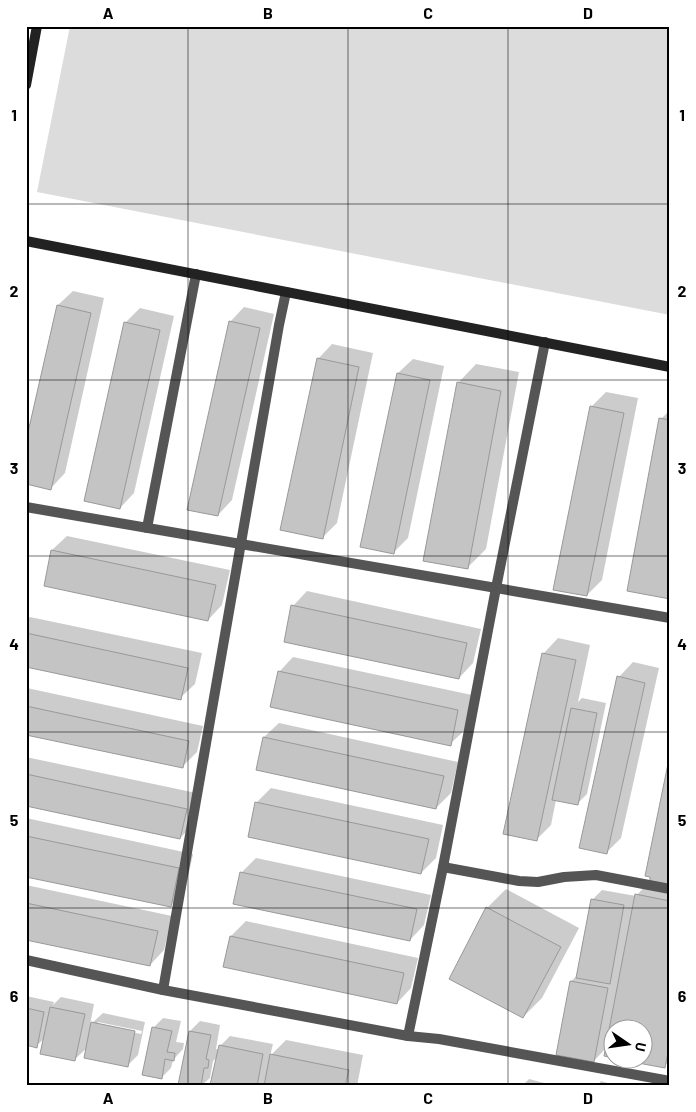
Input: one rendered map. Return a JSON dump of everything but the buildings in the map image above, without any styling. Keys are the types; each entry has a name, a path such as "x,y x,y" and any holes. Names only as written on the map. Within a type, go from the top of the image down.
{"main road":[{"path":"26,85 36,26"},
{"path":"26,241 670,366"}],"street":[{"path":"147,528 196,274"},
{"path":"163,990 275,344 286,292"},
{"path":"408,1036 443,867 545,342"},
{"path":"26,507 670,618"},
{"path":"443,867 519,881 538,882 564,877 596,875 670,889"},
{"path":"26,960 163,990 408,1036 439,1039 670,1081"}],"shaded area":[{"path":"70,26 670,26 670,315 37,192"}]}
